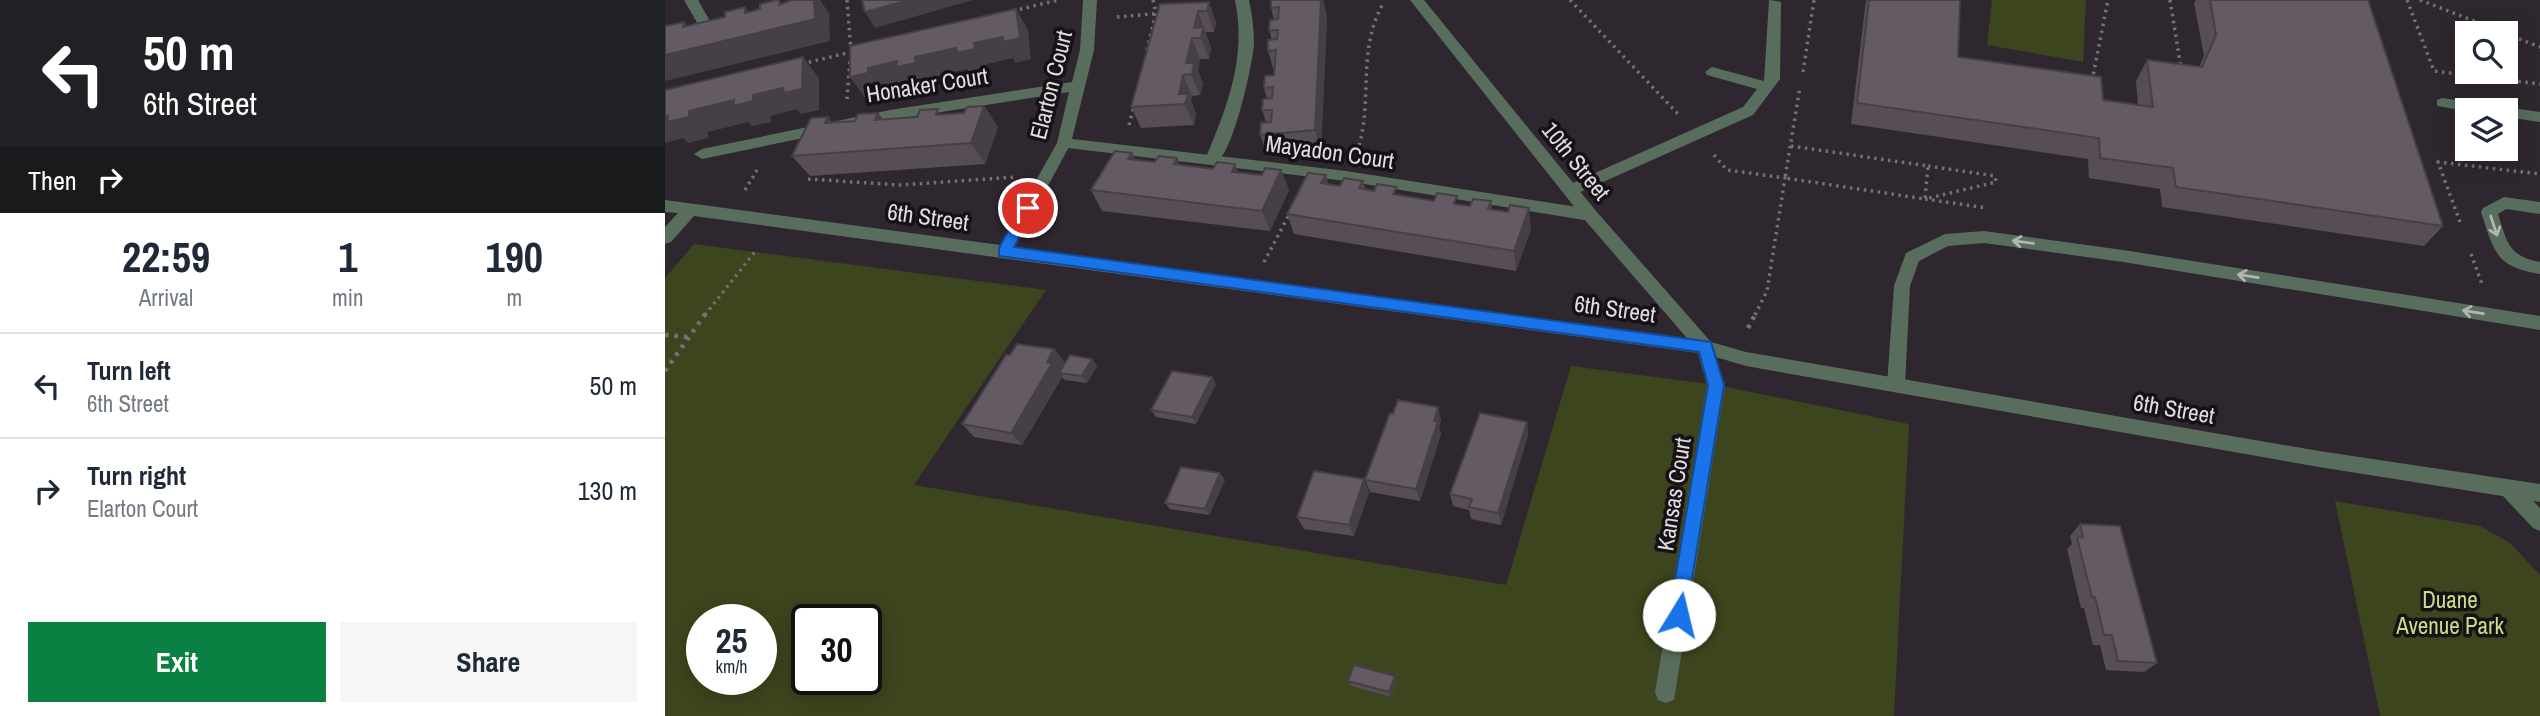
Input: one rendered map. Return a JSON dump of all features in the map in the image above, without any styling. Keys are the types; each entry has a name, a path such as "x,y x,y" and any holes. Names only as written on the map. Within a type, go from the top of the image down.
{"street":[{"path":"691,0 704,23"},
{"name":"Elarton Court","path":"1004,252 1063,143 1080,86 1087,50 1090,0"},
{"path":"1213,160 1239,95 1246,51 1242,0"},
{"name":"10th Street","path":"1417,0 1590,215 1705,346"},
{"path":"1571,190 1748,111 1773,79 1774,2"},
{"path":"1712,72 1767,87"},
{"name":"Honaker Court","path":"702,154 846,121 969,100 1080,86"},
{"path":"2442,103 2455,105"},
{"path":"2518,114 2540,117"},
{"name":"Mayadon Court","path":"1063,143 1346,176 1590,215"},
{"path":"2540,208 2504,203 2489,212 2503,253 2522,265 2540,268"},
{"name":"6th Street","path":"665,206 1705,346 1746,359 2540,493"},
{"path":"665,238 691,209"},
{"path":"1896,385 1902,286 1912,257 1945,240 1985,237 2123,256 2540,323"},
{"name":"Kansas Court","path":"1666,692 1716,385 1705,346"},
{"path":"2510,490 2540,522"}],"path":[{"path":"846,121 851,52 847,0"},
{"path":"1006,13 1058,0"},
{"path":"1146,54 1156,13 1153,0"},
{"path":"1570,0 1685,121"},
{"path":"2092,82 2108,0"},
{"path":"2171,0 2182,71"},
{"path":"2407,0 2434,71 2540,84"},
{"path":"2420,0 2474,21"},
{"path":"1346,176 1360,146 1366,41 1376,13 1383,4"},
{"path":"1118,18 1141,14"},
{"path":"2518,38 2540,47"},
{"path":"798,65 864,49"},
{"path":"1122,149 1135,102"},
{"path":"1791,146 1995,176 1996,182 1925,199"},
{"path":"1714,154 1727,170 1993,209"},
{"path":"1925,199 1928,166"},
{"path":"1252,285 1311,172"},
{"path":"745,190 755,173"},
{"path":"808,179 900,186 1028,176"},
{"path":"1748,328 1767,292 1785,178"},
{"path":"665,371 687,337 757,249"},
{"path":"2468,282 2494,286"},
{"path":"665,334 687,337"}],"green space":[{"path":"1992,0 2086,0 2083,62 1987,45"},
{"path":"694,244 1046,290 914,485 1506,585 1571,366 1716,385 1909,424 1894,716 665,716 665,278"},
{"name":"Duane Avenue Park","path":"2335,501 2480,526 2510,543 2540,575 2540,716 2380,716"}],"building":[{"path":"779,0 779,5 792,0 814,0 815,19 665,55 665,26 684,22 683,27 725,17 725,12 745,7 745,13 760,9 760,4"},
{"path":"862,0 909,0 865,12"},
{"path":"1271,0 1321,0 1315,130 1260,135 1261,123 1271,122 1272,110 1262,110 1263,99 1272,98 1273,87 1264,88 1265,76 1274,75 1276,50 1268,51 1268,40 1277,39 1278,30 1269,30 1270,20 1278,19 1279,7 1271,8"},
{"path":"1869,0 1960,0 1958,57 2101,77 2103,100 2153,107 2147,60 2202,67 2216,35 2210,0 2368,0 2443,226 2176,187 2173,168 2100,158 2099,138 1857,103"},
{"path":"1209,2 1207,11 1198,11 1194,28 1203,27 1201,38 1192,38 1186,63 1194,63 1192,74 1183,75 1179,94 1188,94 1185,104 1131,107 1160,4"},
{"path":"1016,9 1020,38 1003,42 1003,37 974,43 975,49 957,53 956,48 915,57 916,63 897,67 897,61 868,68 868,73 850,77 850,46"},
{"path":"803,57 802,89 784,93 783,88 753,95 753,101 733,106 734,100 689,111 689,117 667,122 665,90"},
{"path":"984,106 971,143 792,156 811,118 828,117 825,123 855,121 858,114 878,113 875,120 917,117 920,110 938,109 936,115 964,113 967,107"},
{"path":"1115,151 1132,153 1128,159 1155,162 1159,156 1177,158 1174,164 1213,169 1217,162 1235,164 1232,172 1262,175 1265,168 1281,170 1262,211 1091,190"},
{"path":"1308,173 1326,175 1321,183 1340,186 1344,178 1363,181 1359,188 1374,191 1377,184 1397,187 1393,194 1434,201 1437,193 1457,196 1454,204 1470,206 1473,199 1491,201 1488,209 1508,212 1510,205 1529,208 1514,251 1287,214"},
{"path":"1017,344 1054,349 1047,362 1052,363 1011,433 962,424 1006,355 1010,355"},
{"path":"1070,355 1092,359 1082,376 1059,373"},
{"path":"1172,371 1212,377 1192,417 1151,410"},
{"path":"1398,400 1438,407 1434,421 1438,421 1416,489 1365,480 1390,413 1393,414"},
{"path":"1480,413 1527,422 1498,513 1469,507 1472,499 1450,494"},
{"path":"1181,467 1220,473 1205,509 1165,503"},
{"path":"1314,471 1364,479 1349,525 1297,517"},
{"path":"2080,524 2120,526 2157,663 2118,661 2112,635 2104,635 2095,597 2092,597 2077,538 2083,537"},
{"path":"1354,665 1395,676 1389,692 1348,681"}],"route":[{"path":"1028,208 1004,252 1705,346 1716,385 1679,615"}]}
